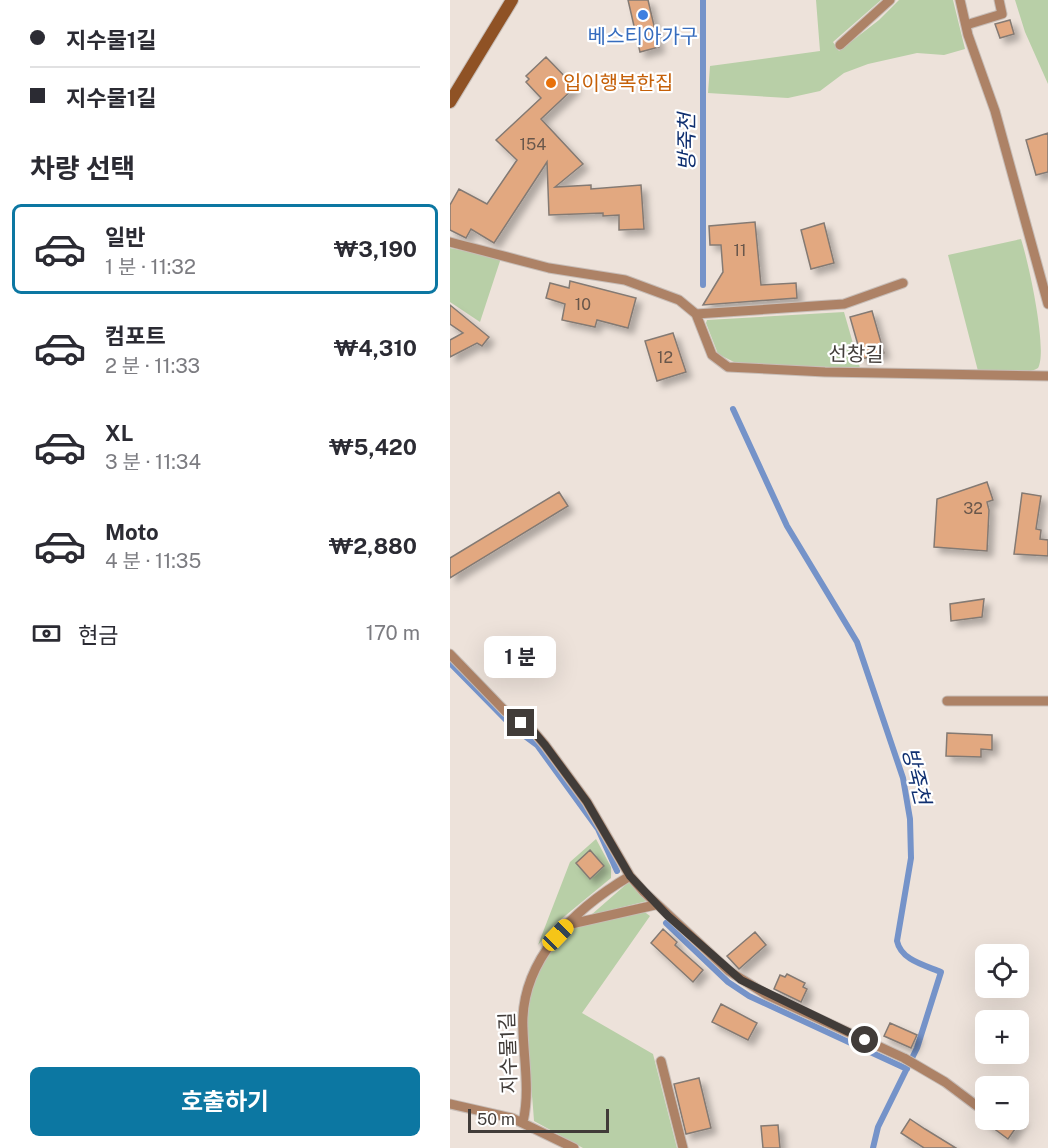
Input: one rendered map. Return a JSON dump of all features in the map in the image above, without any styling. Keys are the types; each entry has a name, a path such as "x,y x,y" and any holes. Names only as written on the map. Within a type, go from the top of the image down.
{"street":[{"path":"450,102 512,0"}],"lane":[{"path":"840,45 890,0"},
{"path":"960,0 995,111 1048,304"},
{"path":"966,25 1002,14 999,0"},
{"path":"450,242 559,270 635,282 679,300 696,314 844,304 903,283"},
{"name":"선창길","path":"696,314 712,355 728,367 825,372 1048,376"},
{"path":"450,654 505,711 534,732 545,745 587,802 630,876 655,904 741,980 916,1064 975,1105"},
{"path":"947,701 1048,701"},
{"name":"지수물1길","path":"523,1122 527,1087 523,1005 537,963 549,945 568,924 603,894 630,876"},
{"path":"568,924 655,904"},
{"path":"661,1061 683,1148"},
{"name":"지수물1길","path":"450,1104 523,1122 574,1148"}],"green space":[{"path":"816,0 881,0 833,42 839,51 879,20 899,0 953,0 965,49 944,55 917,53 868,64 844,73 820,91 788,98 708,93 710,66 820,51"},
{"path":"1015,0 1048,0 1048,84 1025,32"},
{"path":"1021,239 1033,286 1039,326 1041,344 1038,368 1017,373 978,371 948,255"},
{"path":"450,248 501,258 480,322 450,302"},
{"path":"844,312 860,368 738,364 718,354 706,323 707,320"},
{"path":"596,839 611,867 611,878 560,920 538,945 570,862"},
{"path":"630,881 647,901 591,915"},
{"path":"642,910 650,916 582,1013 653,1054 677,1148 583,1148 534,1121 528,1027 529,1004 534,982 543,961 559,940 579,925"}],"building":[{"path":"628,0 648,0 659,47 640,52"},
{"path":"1010,20 1014,34 1000,38 995,24"},
{"path":"546,57 575,87 541,119 583,164 555,187 591,185 591,189 641,185 644,229 619,230 619,215 603,216 603,213 549,215 547,162 494,243 471,229 466,238 450,230 450,205 459,189 487,204 517,160 496,140 541,98 526,82 529,79 526,76"},
{"path":"1048,133 1048,172 1036,175 1026,140"},
{"path":"755,222 761,285 796,283 797,298 703,305 723,272 721,245 710,245 709,226"},
{"path":"824,223 834,263 811,269 801,230"},
{"path":"570,281 636,298 628,328 597,320 595,327 562,320 565,304 546,298 550,283 569,288"},
{"path":"450,305 489,337 482,346 477,343 450,357 450,340 463,333 450,324"},
{"path":"872,311 884,353 862,359 850,317"},
{"path":"673,333 686,372 657,381 645,341"},
{"path":"987,482 993,500 987,502 989,510 987,551 934,547 937,499"},
{"path":"559,492 568,506 450,578 450,558"},
{"path":"1022,493 1041,496 1036,529 1041,530 1040,539 1048,540 1048,556 1014,554"},
{"path":"984,599 982,617 951,621 950,604"},
{"path":"947,733 992,735 992,750 981,749 981,757 946,756"},
{"path":"590,850 604,866 590,879 576,863"},
{"path":"663,929 677,942 675,945 703,970 693,982 651,943"},
{"path":"755,932 766,945 739,969 727,956"},
{"path":"787,974 805,983 803,987 807,989 801,1002 774,989 780,975 785,977"},
{"path":"721,1004 757,1023 748,1040 712,1022"},
{"path":"890,1023 917,1035 911,1048 884,1036"},
{"path":"699,1078 711,1128 686,1134 674,1084"},
{"path":"910,1119 956,1148 924,1148 901,1133"},
{"path":"778,1125 780,1148 763,1148 761,1126"},
{"path":"996,1130 1014,1130 1008,1139"}],"waterway":[{"name":"방죽천","path":"703,0 703,285"},
{"name":"방죽천","path":"733,409 787,526 857,642 903,778 910,819 911,858 897,941 899,948 908,957 941,972 917,1048 878,1127 873,1148"},
{"path":"450,663 514,728 537,745 598,829 617,871"},
{"path":"666,923 728,982 749,996 907,1069"}],"place":[{"name":"베스티아가구","path":"643,15"},
{"name":"입이행복한집","path":"551,83"}],"route":[{"path":"521,723 534,732 565,770 587,802 630,876 668,916 741,980 865,1040"}]}
